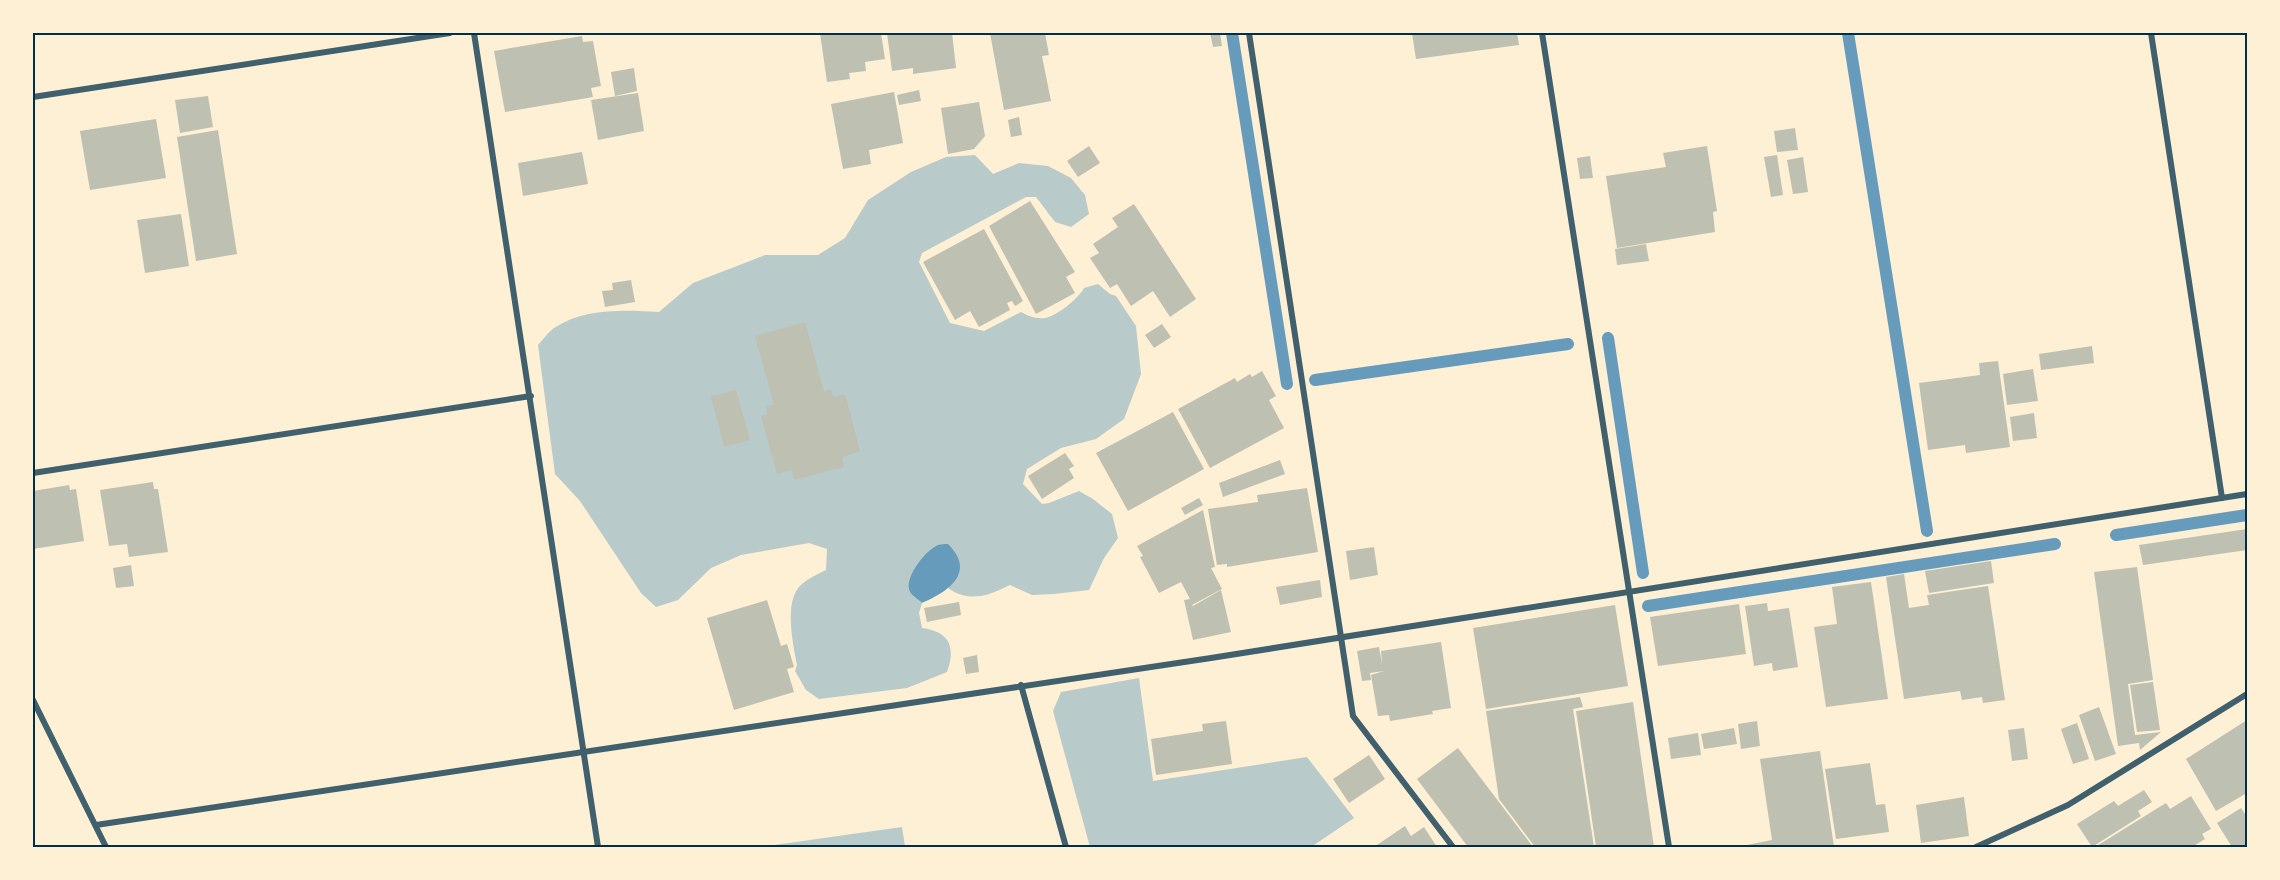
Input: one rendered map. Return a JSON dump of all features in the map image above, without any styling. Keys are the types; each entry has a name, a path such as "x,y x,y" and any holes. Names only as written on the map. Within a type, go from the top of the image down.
{"street":[{"path":"33,97 450,33"},
{"path":"474,33 598,847"},
{"path":"1249,33 1353,716 1453,847"},
{"path":"1542,33 1669,847"},
{"path":"2151,33 2222,498"},
{"path":"33,473 531,396"},
{"path":"96,825 1342,637 2247,494"},
{"path":"1021,685 1065,847"},
{"path":"1976,847 2067,805 2247,694"},
{"path":"33,700 35,709 106,847"}],"shaded area":[{"path":"975,155 993,174 1019,163 1048,166 1071,178 1085,195 1089,214 1071,227 1055,222 1036,197 1026,197 922,253 919,262 950,323 984,331 1021,312 1032,317 1045,318 1067,306 1084,288 1098,284 1116,296 1136,326 1141,374 1124,419 1096,439 1061,448 1027,469 1023,484 1042,504 1079,491 1112,514 1118,538 1104,558 1089,590 1032,595 1010,585 986,595 971,597 948,588 959,574 913,596 922,603 919,613 922,628 939,633 948,642 951,655 947,672 907,688 819,699 806,690 795,671 797,665 791,611 796,591 802,584 826,570 827,549 809,543 741,555 711,568 678,600 656,607 641,593 580,501 555,474 538,345 554,328 578,317 618,311 659,312 693,283 765,255 818,255 845,238 868,200 911,172 946,157"},
{"path":"1139,678 1153,781 1307,757 1354,818 1311,847 1090,847 1053,711 1061,692"},
{"path":"902,827 905,847 760,847"}],"water":[{"path":"948,544 960,563 956,580 942,593 922,603 912,595 909,589 914,570 933,548"}],"building":[{"path":"820,33 881,33 885,59 865,62 866,71 849,73 850,79 827,82"},
{"path":"887,33 952,33 956,68 913,74 913,68 892,71"},
{"path":"990,33 1045,33 1049,55 1042,56 1051,101 1004,110"},
{"path":"1210,33 1220,33 1222,46 1213,47"},
{"path":"1412,33 1517,33 1519,45 1416,59"},
{"path":"582,36 583,42 593,41 601,86 591,88 593,97 505,112 494,51"},
{"path":"634,68 637,91 615,96 611,72"},
{"path":"919,90 921,101 899,105 897,95"},
{"path":"894,92 903,143 869,150 871,164 843,169 831,104"},
{"path":"638,93 644,131 598,140 591,100"},
{"path":"208,96 213,127 180,133 175,100"},
{"path":"979,102 985,136 974,149 948,154 941,108"},
{"path":"1019,117 1022,135 1011,137 1008,120"},
{"path":"156,119 166,178 90,190 80,131"},
{"path":"1795,128 1798,150 1777,152 1774,131"},
{"path":"218,130 237,254 196,261 177,137"},
{"path":"1089,146 1100,163 1078,177 1067,161"},
{"path":"1707,146 1717,211 1713,212 1715,232 1617,248 1606,176 1666,167 1663,153"},
{"path":"582,152 588,184 523,196 518,163"},
{"path":"1777,155 1783,195 1771,197 1764,157"},
{"path":"1590,156 1593,178 1580,179 1577,158"},
{"path":"1803,157 1808,192 1793,194 1787,160"},
{"path":"1030,201 1075,272 1066,277 1075,293 1036,314 989,226"},
{"path":"1134,204 1196,299 1170,317 1153,291 1131,306 1117,284 1110,288 1090,258 1099,253 1093,244 1118,227 1112,218"},
{"path":"181,214 189,266 145,273 137,220"},
{"path":"984,229 1023,301 1015,306 1012,301 1007,303 1010,310 979,327 970,311 955,320 923,262"},
{"path":"1646,244 1649,261 1617,265 1615,249"},
{"path":"631,280 635,302 605,307 602,291 613,290 612,283"},
{"path":"805,322 824,391 831,389 833,397 845,394 860,451 842,457 844,467 794,480 792,470 777,474 761,416 767,415 766,406 774,405 755,336"},
{"path":"1162,324 1171,337 1154,348 1145,335"},
{"path":"2092,346 2094,363 2041,370 2039,354"},
{"path":"1998,361 2010,447 1966,453 1965,445 1928,450 1919,383 1980,375 1979,363"},
{"path":"2033,369 2038,401 2007,405 2003,374"},
{"path":"1262,371 1276,396 1269,400 1284,428 1210,468 1178,409 1235,378 1237,382 1250,374 1252,377"},
{"path":"736,390 750,440 724,447 711,396"},
{"path":"1173,412 1204,469 1128,511 1096,453"},
{"path":"2034,413 2037,438 2013,441 2010,417"},
{"path":"1065,453 1074,466 1069,469 1074,478 1042,499 1028,476"},
{"path":"1280,460 1285,474 1223,497 1219,483"},
{"path":"153,482 154,489 158,489 168,552 129,557 127,544 109,546 100,490"},
{"path":"69,485 70,490 76,489 84,541 33,549 33,491"},
{"path":"1307,488 1318,552 1227,567 1227,564 1217,565 1208,509 1258,502 1257,495"},
{"path":"1199,498 1203,505 1185,515 1181,508"},
{"path":"1203,510 1215,567 1211,568 1222,589 1192,605 1221,590 1231,632 1193,640 1184,600 1190,599 1181,582 1159,593 1140,557 1143,556 1137,546"},
{"path":"2247,529 2247,550 2143,565 2139,545"},
{"path":"1374,547 1378,575 1350,580 1346,551"},
{"path":"1991,561 1994,583 1929,593 1925,571"},
{"path":"131,565 134,586 116,588 113,568"},
{"path":"2137,567 2153,680 2128,684 2135,735 2161,732 2140,750 2139,743 2118,746 2094,572"},
{"path":"1904,574 1909,608 1929,605 1927,595 1988,586 2005,700 1983,703 1982,697 1962,700 1960,691 1904,699 1886,577"},
{"path":"1320,580 1322,597 1280,605 1276,587"},
{"path":"1871,582 1888,699 1826,707 1814,627 1837,624 1832,587"},
{"path":"767,600 781,646 787,644 794,667 787,669 794,692 734,710 707,618"},
{"path":"959,602 961,615 927,622 924,608"},
{"path":"1767,603 1768,611 1789,608 1798,667 1773,671 1772,663 1754,666 1745,606"},
{"path":"1739,604 1746,654 1658,666 1650,617"},
{"path":"1615,605 1628,686 1486,709 1473,628"},
{"path":"1441,642 1451,708 1432,711 1433,714 1390,721 1389,715 1378,716 1371,675 1384,671 1370,673 1371,680 1362,681 1357,651 1379,647 1382,664 1381,651"},
{"path":"977,655 979,672 966,674 963,658"},
{"path":"2153,682 2160,730 2137,732 2130,685"},
{"path":"1580,697 1583,707 1573,709 1594,847 1535,847 1499,799 1486,711"},
{"path":"1633,702 1654,847 1596,847 1576,711"},
{"path":"2099,707 2116,754 2095,761 2079,715"},
{"path":"2247,720 2247,793 2216,811 2186,759"},
{"path":"1226,721 1232,764 1156,775 1151,739 1203,731 1202,724"},
{"path":"1757,721 1760,746 1741,749 1738,724"},
{"path":"2077,723 2089,759 2073,764 2061,729"},
{"path":"1734,728 1737,744 1704,749 1701,734"},
{"path":"2024,728 2028,759 2012,761 2008,730"},
{"path":"1698,733 1701,755 1671,759 1668,738"},
{"path":"1458,748 1533,847 1468,847 1417,779"},
{"path":"1820,751 1834,847 1737,847 1772,840 1760,759"},
{"path":"1369,755 1385,779 1349,803 1333,779"},
{"path":"1870,763 1876,805 1885,804 1889,832 1836,839 1825,769"},
{"path":"2144,790 2152,802 2138,811 2141,816 2092,847 2077,824 2114,801 2118,806"},
{"path":"2191,796 2211,829 2202,834 2205,839 2192,847 2095,847 2166,803 2170,809"},
{"path":"1964,797 1969,836 1921,843 1916,805"},
{"path":"2241,808 2245,814 2247,813 2247,847 2232,847 2217,823"},
{"path":"1405,826 1411,836 1424,827 1437,847 1374,847"}],"waterway":[{"path":"1232,33 1287,384"},
{"path":"1848,33 1927,531"},
{"path":"1608,338 1643,573"},
{"path":"1315,380 1568,344"},
{"path":"2116,535 2247,515"},
{"path":"1648,606 2055,544"}]}
